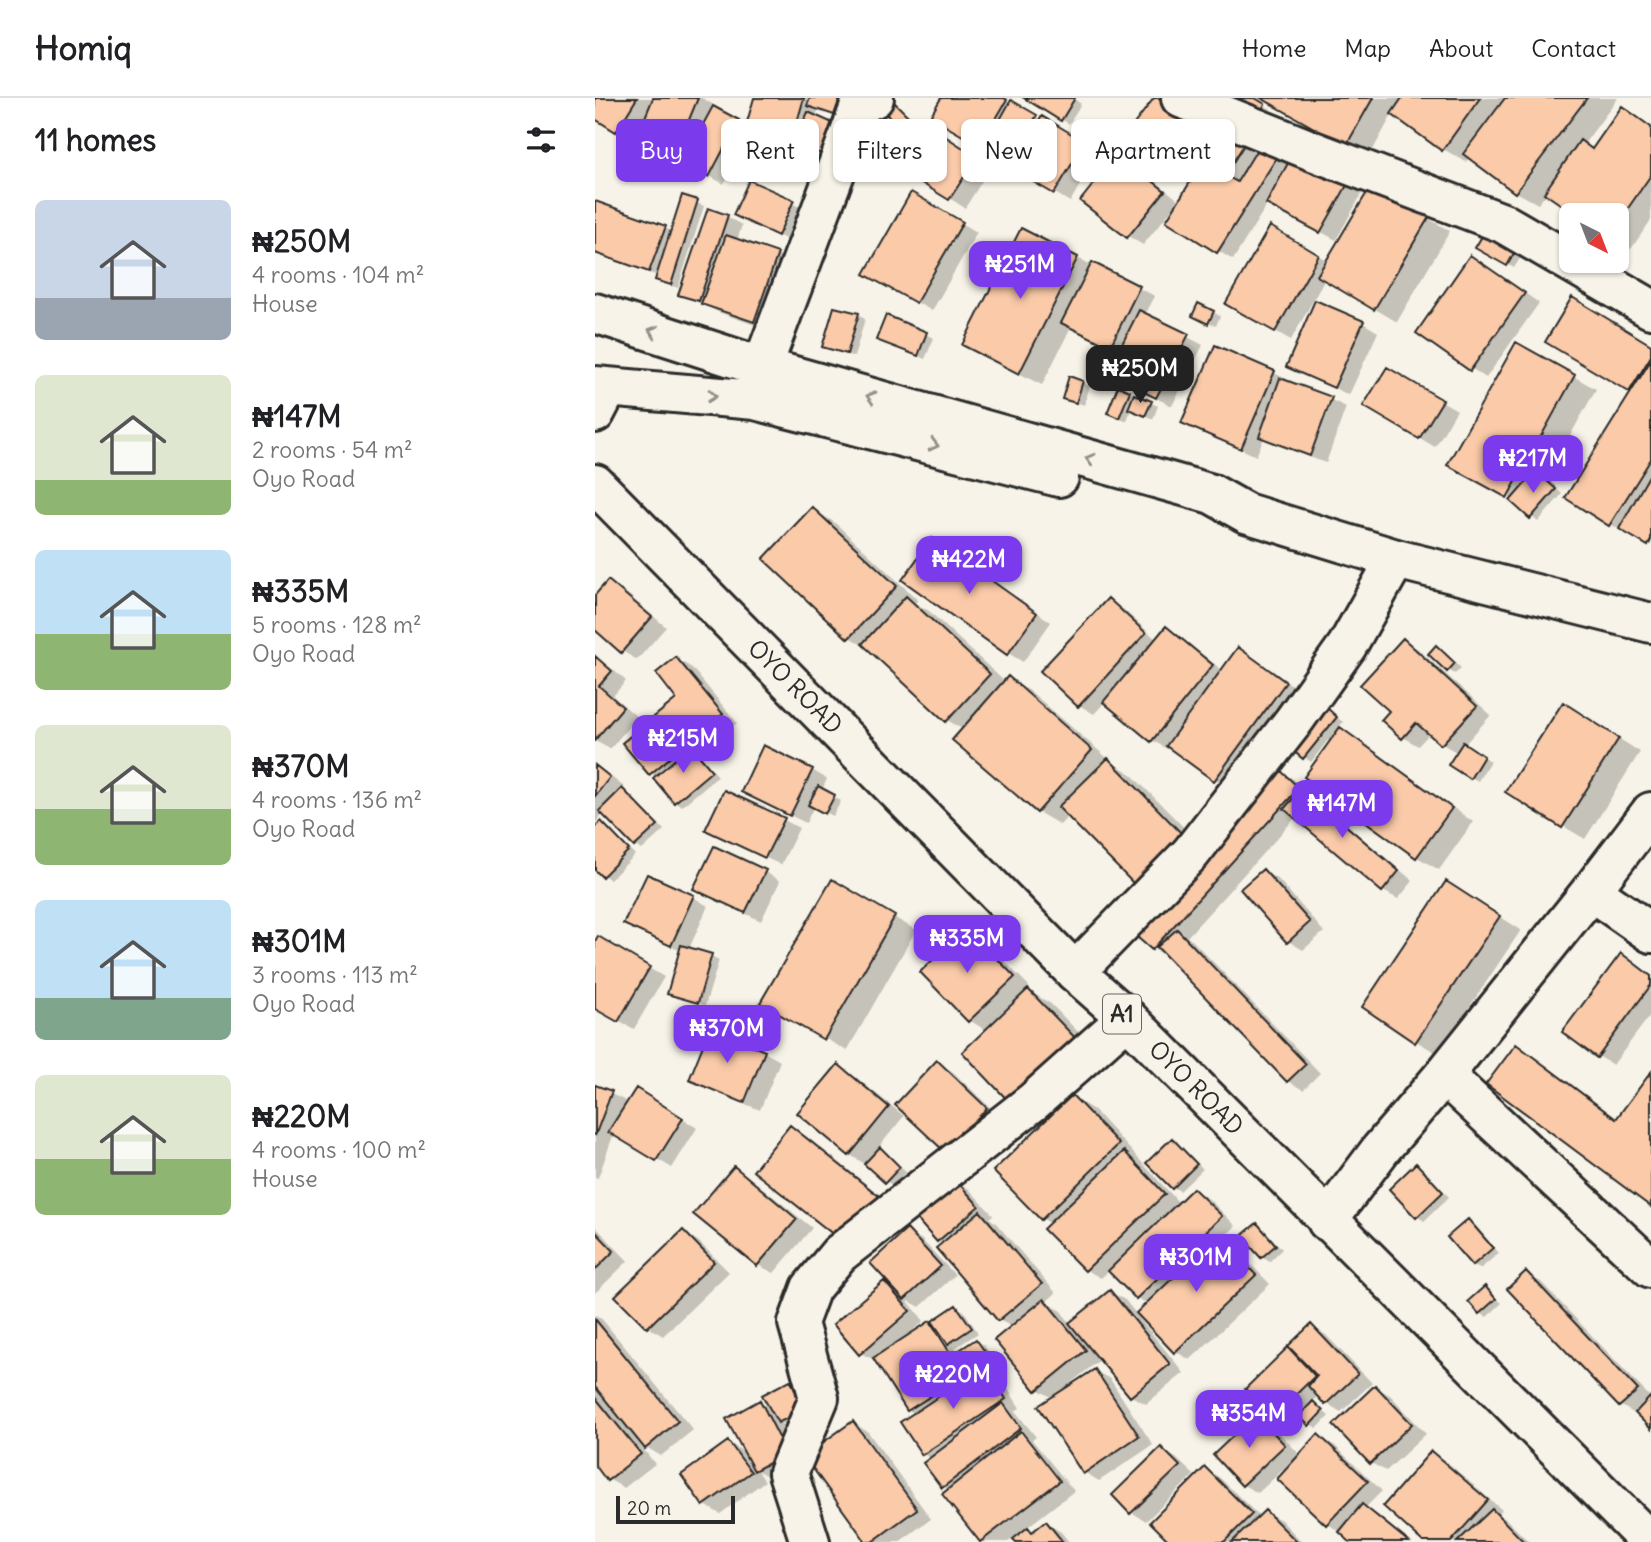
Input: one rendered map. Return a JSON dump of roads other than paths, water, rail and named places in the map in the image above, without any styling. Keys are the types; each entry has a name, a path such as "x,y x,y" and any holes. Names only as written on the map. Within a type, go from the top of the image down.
{"main road":[{"path":"1186,99 1313,151 1503,223 1651,309"},
{"path":"762,367 863,100"},
{"path":"595,313 762,367 1212,494 1246,513 1396,559 1651,623"},
{"path":"599,396 755,400 1179,507 1205,512 1246,513"},
{"name":"OYO ROAD","path":"595,484 1075,972 1127,1018 1650,1542"},
{"path":"1075,972 1191,853 1276,744 1347,646 1396,559"},
{"path":"1327,1221 1381,1149 1444,1075 1591,891 1651,811"},
{"path":"1591,891 1651,933"},
{"path":"810,1542 788,1473 819,1398 798,1323 811,1288 839,1254 1034,1101 1127,1018"},
{"path":"1444,1075 1651,1268"}]}
